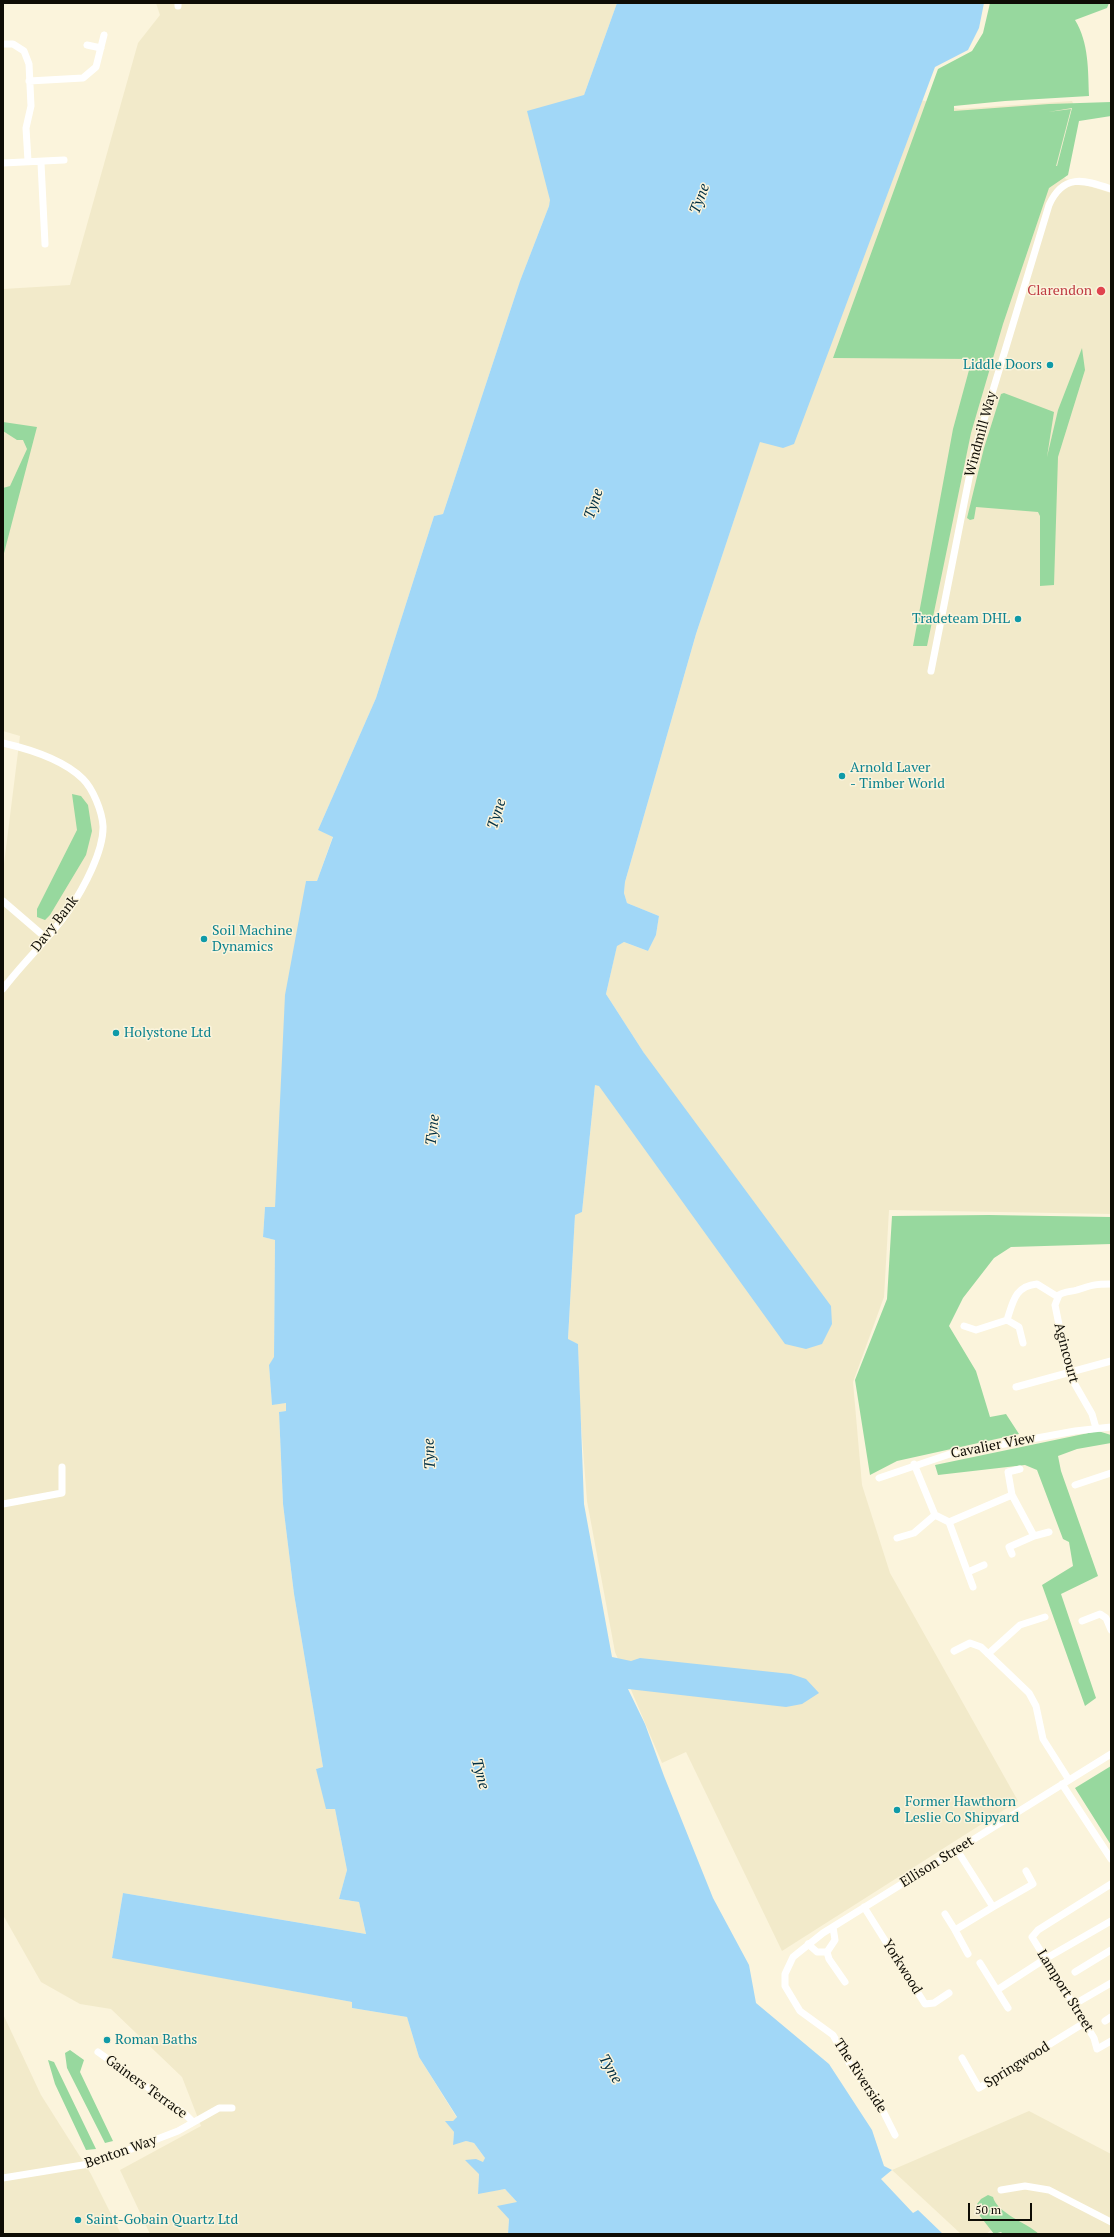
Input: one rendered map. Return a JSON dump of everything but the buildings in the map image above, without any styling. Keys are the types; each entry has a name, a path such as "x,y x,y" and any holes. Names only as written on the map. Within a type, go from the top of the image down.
{"street":[{"path":"29,81 83,78 96,67 104,34"},
{"path":"3,44 13,44 24,50 29,64 31,106 26,128 28,161"},
{"path":"87,45 101,48"},
{"path":"3,163 64,160"},
{"path":"41,162 46,244"},
{"name":"Windmill Way","path":"931,671 974,453 1049,205 1061,186 1078,180 1111,189"},
{"name":"Davy Bank","path":"3,743 28,749 54,759 82,778 93,794 103,825 101,841 87,880 69,910 3,989"},
{"path":"3,901 46,938"},
{"path":"1007,1320 1016,1293 1023,1287 1037,1284 1058,1297 1063,1293 1076,1290 1086,1285 1111,1284"},
{"name":"Agincourt","path":"1058,1297 1055,1312 1069,1373 1075,1388 1092,1414 1096,1428"},
{"path":"964,1326 976,1330 1007,1320"},
{"path":"1007,1320 1018,1327 1023,1343"},
{"path":"1016,1387 1111,1361"},
{"name":"Cavalier View","path":"879,1478 914,1464 950,1454 1096,1428 1111,1427"},
{"path":"914,1464 934,1515 949,1522 973,1587"},
{"path":"3,1504 62,1493 62,1468"},
{"path":"1020,1469 1008,1472 1012,1495 1034,1536"},
{"path":"1075,1485 1111,1473"},
{"path":"949,1522 1012,1495"},
{"path":"897,1538 914,1534 934,1515"},
{"path":"1012,1554 1009,1547 1034,1536 1049,1532"},
{"path":"968,1572 984,1565"},
{"path":"1082,1621 1100,1614 1106,1618 1111,1630"},
{"path":"988,1654 1020,1625 1045,1617"},
{"path":"954,1651 970,1643 981,1647 1029,1693 1036,1706 1044,1739 1066,1782 1111,1859"},
{"name":"Ellison Street","path":"864,1907 1111,1754"},
{"path":"957,1850 993,1907"},
{"path":"955,1930 1033,1884 1026,1871"},
{"name":"Lamport Street","path":"1111,1884 1032,1934 1032,1937 1045,1959 1094,2038 1097,2049 1111,2041"},
{"name":"The Riverside","path":"864,1907 808,1944 793,1957 788,1964 785,1974 785,1986 800,2011 833,2035 855,2073 875,2095 895,2135"},
{"name":"Yorkwood","path":"864,1907 926,2004 934,2003 949,1993"},
{"path":"945,1914 968,1954"},
{"path":"997,1990 1045,1959 1111,1921"},
{"path":"833,1927 835,1940 827,1952 829,1959 845,1982"},
{"path":"808,1944 817,1952 827,1952"},
{"path":"1074,1972 1111,1950"},
{"path":"980,1963 1008,2008"},
{"path":"1073,2005 1111,1983"},
{"name":"Springwood","path":"962,2058 979,2088 1084,2023"},
{"name":"Gainers Terrace","path":"98,2052 184,2113 194,2122"},
{"name":"Benton Way","path":"3,2178 94,2163 121,2154 178,2131 219,2108 232,2108"},
{"path":"1001,2190 1025,2186 1049,2190 1111,2222"}],"shaded area":[{"path":"156,3 617,3 584,95 549,206 520,281 443,514 434,516 376,698 318,830 333,836 317,881 306,881 275,1207 265,1207 263,1237 275,1240 274,1358 269,1365 272,1404 286,1403 286,1411 279,1412 283,1504 294,1594 323,1767 316,1769 335,1809 347,1870 339,1899 359,1902 366,1934 123,1893 112,1957 352,2002 352,2008 407,2017 419,2057 457,2118 453,2121 446,2121 454,2132 453,2144 466,2141 474,2143 485,2158 479,2174 478,2193 505,2189 518,2203 509,2219 508,2234 150,2234 120,2170 201,2126 182,2077 111,2009 80,2004 41,1982 3,1915 3,992 7,982 3,980 3,872 20,736 3,731 3,289 70,285 138,43 160,15"},
{"path":"890,93 959,109 1072,101 1073,103 1056,169 1066,179 1111,193 1111,1214 889,1210 884,1297 853,1382 862,1485 890,1573 1018,1801 782,1951 686,1752 662,1763 615,1652 587,1501 580,1411 578,1344 568,1340 575,1214 582,1212 595,1085 644,1053 606,994 617,945 624,942 648,951 656,935 659,916 627,903 624,893 625,882 696,634 760,441"},
{"path":"3,2014 41,2095 91,2174 121,2234 3,2234"},
{"path":"1029,2111 1111,2154 1111,2234 1028,2234 1003,2221 986,2234 961,2234 892,2170"}],"green space":[{"path":"990,3 1109,3 1107,8 1075,20 1083,38 1087,57 1089,96 1005,101 954,106 954,111 1049,104 1111,102 1111,116 1079,121 1068,175 1049,188 1003,324 971,433 927,646 913,646 953,429 972,359 833,358 938,69 972,51 983,33","holes":["1072,108 1057,166 1071,109 1048,112"]},
{"path":"1082,348 1085,370 1058,457 1054,585 1040,586 1040,516 1038,512 976,507 974,519 970,520 967,518 984,448 1001,394 1004,393 1054,412 1047,457 1058,410"},
{"path":"3,422 37,427 3,557 3,488 10,486 27,449 23,440 17,440 3,431"},
{"path":"72,794 81,796 88,805 92,831 86,855 50,915 45,920 37,917 37,909 77,830"},
{"path":"989,1215 1111,1217 1111,1244 1011,1247 994,1258 963,1298 949,1326 976,1371 990,1417 1006,1414 1019,1434 897,1461 870,1475 855,1380 887,1299 892,1216"},
{"path":"1098,1431 1111,1435 1111,1443 1077,1449 1058,1456 1061,1471 1098,1576 1061,1594 1096,1698 1085,1706 1042,1585 1073,1566 1069,1542 1063,1539 1037,1470 1025,1465 938,1475 935,1465"},
{"path":"1111,1766 1111,1845 1075,1788"},
{"path":"70,2050 84,2060 80,2072 113,2141 105,2143 67,2068 65,2053"},
{"path":"48,2060 54,2062 96,2149 86,2150 55,2084"},
{"path":"988,2195 993,2197 1000,2208 1006,2213 1039,2234 1003,2234 1001,2232 994,2234 980,2216 977,2204 981,2199"}],"water":[{"name":"Tyne","path":"617,3 984,3 979,28 968,50 935,67 794,444 783,448 760,442 696,634 625,882 624,893 627,903 659,916 656,935 648,951 624,942 617,946 606,994 644,1053 831,1306 832,1324 822,1344 806,1349 785,1344 599,1086 595,1085 582,1212 575,1215 568,1339 578,1344 584,1504 612,1657 631,1661 640,1658 791,1674 806,1679 819,1693 802,1704 786,1707 628,1689 645,1724 664,1776 713,1898 749,1965 756,2003 829,2064 872,2130 884,2166 892,2170 881,2179 913,2213 918,2210 943,2234 508,2234 509,2219 497,2206 517,2202 505,2189 478,2194 479,2174 465,2160 476,2159 483,2162 485,2158 474,2143 466,2141 453,2145 454,2132 445,2121 453,2121 457,2117 419,2057 407,2017 352,2008 352,2002 112,1958 123,1893 366,1934 359,1902 339,1899 347,1870 335,1809 326,1809 316,1769 323,1767 294,1594 283,1504 279,1412 286,1411 286,1403 272,1405 269,1365 274,1357 275,1240 263,1237 265,1207 275,1207 285,995 306,881 317,881 333,837 318,830 376,698 434,516 443,514 520,281 549,206 550,200 527,111 584,95"}],"place":[{"name":"Clarendon","path":"1101,291"},
{"name":"Liddle Doors","path":"1050,365"},
{"name":"Tradeteam DHL","path":"1018,619"},
{"name":"Arnold Laver - Timber World","path":"842,776"},
{"name":"Soil Machine Dynamics","path":"204,939"},
{"name":"Holystone Ltd","path":"116,1033"},
{"name":"Former Hawthorn Leslie Co Shipyard","path":"897,1810"},
{"name":"Roman Baths","path":"107,2040"},
{"name":"Saint-Gobain Quartz Ltd","path":"78,2220"}]}
